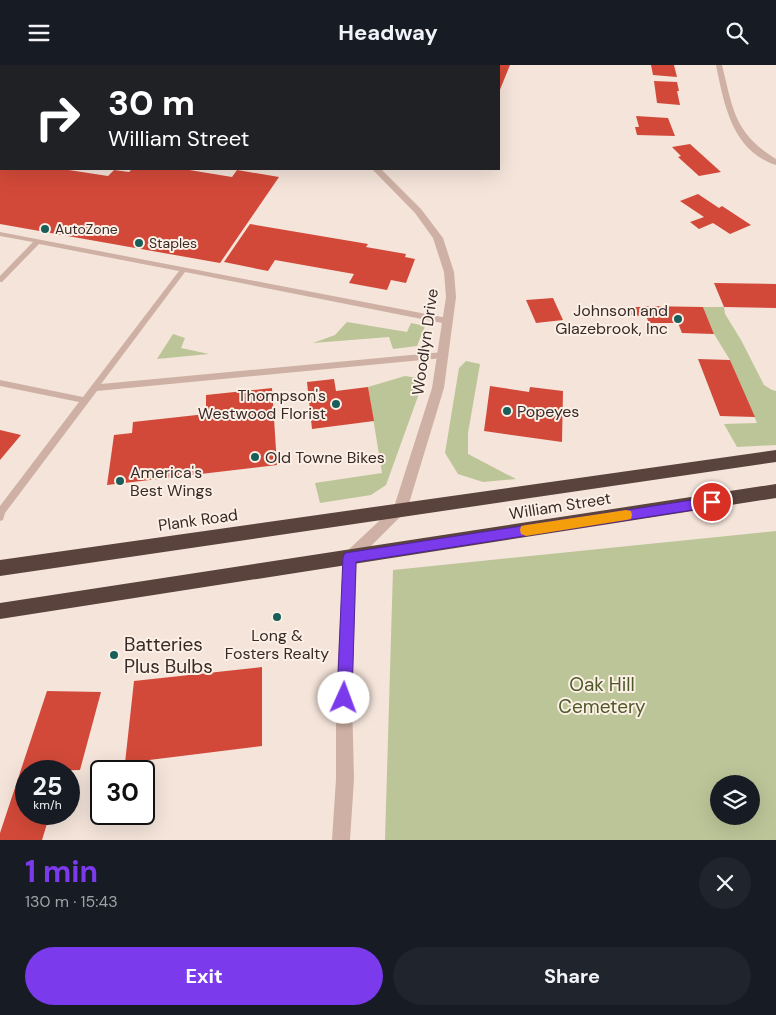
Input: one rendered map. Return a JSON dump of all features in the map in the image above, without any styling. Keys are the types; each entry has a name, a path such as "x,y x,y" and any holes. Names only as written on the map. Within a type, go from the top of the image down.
{"highway":[{"name":"William Street","path":"400,510 776,456"},
{"name":"William Street","path":"350,557 776,491"},
{"name":"Plank Road","path":"0,568 400,510"},
{"path":"0,611 350,557"}],"street":[{"path":"719,65 735,127 754,149 776,163"},
{"name":"Woodlyn Drive","path":"377,170 418,211 438,238 449,272 450,297 438,388 400,510"},
{"path":"341,840 345,779 344,698 350,557 400,510"}],"lane":[{"path":"0,234 447,321"},
{"path":"0,280 38,241"},
{"path":"0,517 183,270"},
{"path":"94,388 442,355"},
{"path":"0,383 85,400"}],"green space":[{"path":"703,307 724,307 725,314 741,340 764,385 776,391 776,445 737,447 724,424 757,423 730,360 714,334"},
{"path":"347,322 407,332 411,323 425,326 417,346 393,349 389,337 313,343 335,335"},
{"path":"173,334 185,338 181,348 209,354 157,359"},
{"path":"466,361 480,364 468,433 468,454 516,479 483,482 458,474 445,453 459,368"},
{"path":"405,376 418,378 421,388 386,485 371,495 320,503 315,483 382,473 368,387"},
{"name":"Oak Hill Cemetery","path":"776,531 776,840 385,840 393,570"}],"building":[{"path":"500,65 510,65 500,90"},
{"path":"651,65 674,65 677,77 653,75"},
{"path":"654,81 677,82 680,105 657,103"},
{"path":"636,116 668,118 675,136 637,135 635,127 639,127"},
{"path":"690,144 721,172 699,176 678,157 681,156 672,147"},
{"path":"0,170 69,170 108,176 114,170 129,172 131,170 189,170 232,177 237,170 279,177 220,263 0,224"},
{"path":"698,194 719,208 722,206 751,225 730,234 713,223 699,229 690,222 704,217 680,201"},
{"path":"250,224 368,244 366,247 406,254 405,257 415,259 406,283 391,280 387,290 349,283 354,274 275,260 268,271 224,262"},
{"path":"714,283 776,284 776,308 724,307"},
{"path":"553,298 563,320 536,323 526,300"},
{"name":"Johnson and Glazebrook, Inc","path":"624,307 703,307 714,334 682,333 678,323 649,323 646,316 627,315"},
{"path":"698,359 730,360 755,417 720,416"},
{"path":"334,379 336,391 368,387 374,421 312,429 307,382"},
{"path":"490,386 529,392 530,387 563,391 562,442 484,431"},
{"path":"272,388 277,465 107,485 114,435 132,433 133,422 206,414 206,395"},
{"path":"0,430 21,435 0,460"},
{"path":"262,667 262,746 149,760 125,760 134,681"},
{"path":"47,691 101,692 80,770 80,760 24,760"},
{"path":"15,788 15,825 47,825 42,840 0,840 0,833"}],"slow traffic":[{"path":"526,530 626,515"}],"place":[{"name":"AutoZone","path":"45,229"},
{"name":"Staples","path":"139,243"},
{"name":"Johnson and Glazebrook, Inc","path":"678,319"},
{"name":"Thompson's Westwood Florist","path":"336,404"},
{"name":"Popeyes","path":"507,411"},
{"name":"Old Towne Bikes","path":"255,457"},
{"name":"America's Best Wings","path":"120,481"},
{"name":"Long & Fosters Realty","path":"277,617"},
{"name":"Batteries Plus Bulbs","path":"114,655"}],"route":[{"path":"344,698 350,557 712,502"}]}
